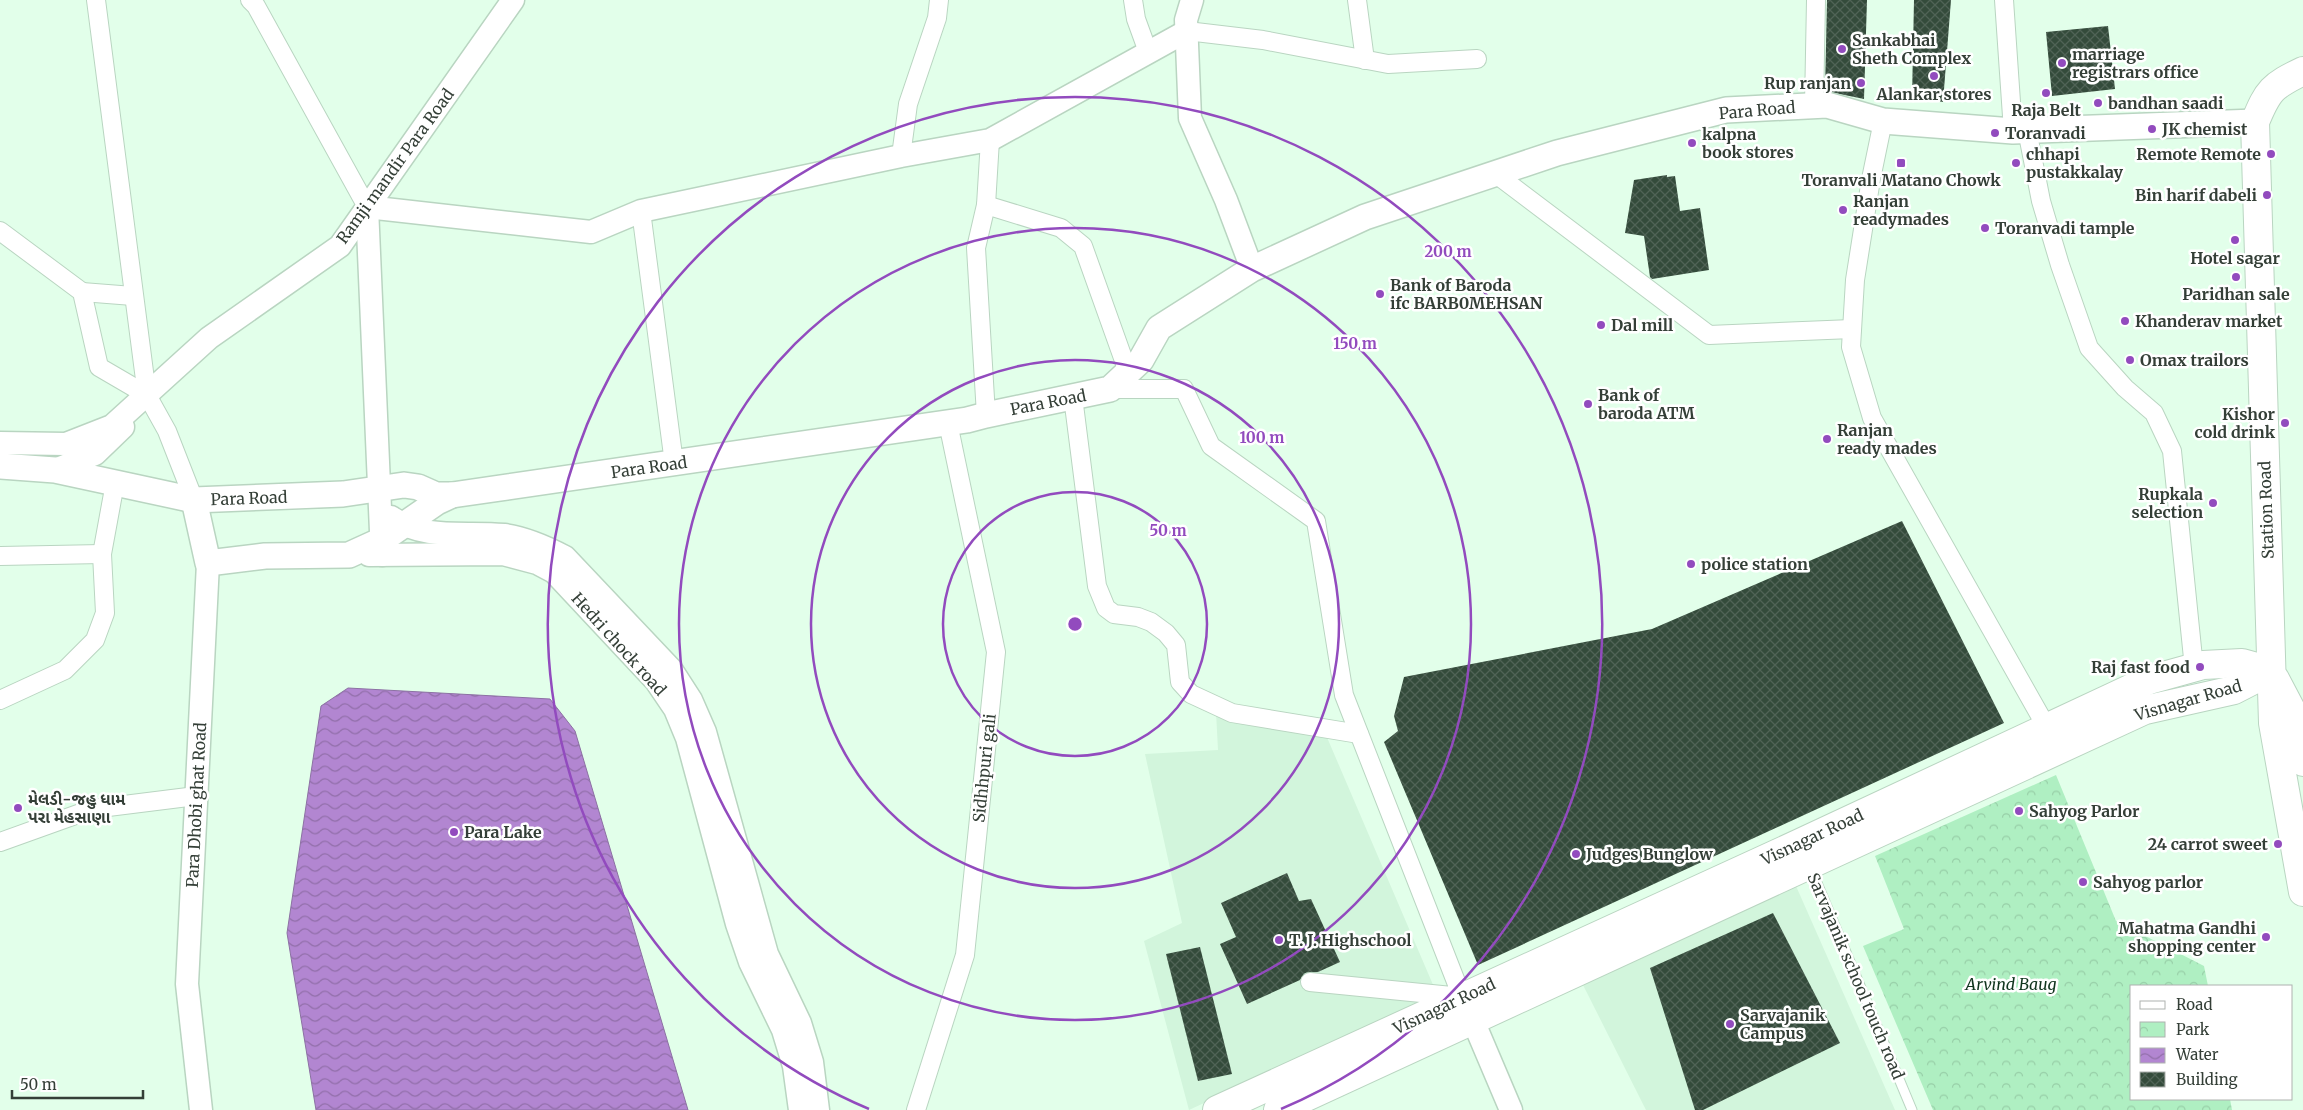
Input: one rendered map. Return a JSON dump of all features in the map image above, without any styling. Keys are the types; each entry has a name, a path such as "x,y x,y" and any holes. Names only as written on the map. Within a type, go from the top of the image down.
{"main road":[{"name":"Station Road","path":"2303,72 2278,83 2264,99 2255,122 2273,723 2303,892"},
{"name":"Para Road","path":"0,466 55,470 194,500 343,494 381,499 404,485 418,486 436,495 452,495 948,423 1110,389 1140,360 1159,328 1252,269 1365,217 1557,153 1726,110 1826,105 1883,121 2020,131 2255,122"},
{"path":"208,563 265,556 348,555 382,547 404,526 437,502 452,495"},
{"name":"Para Dhobi ghat Road","path":"194,500 208,563"},
{"name":"Visnagar Road","path":"1217,1110 1468,1008 1805,854 2053,739 2149,680 2194,668 2242,663 2271,671"},
{"name":"Station Road","path":"2271,671 2296,719 2303,762"},
{"name":"Visnagar Road","path":"2053,739 2145,710 2234,690 2271,671"},
{"name":"Visnagar Road","path":"1278,1110 1468,1008"}],"street":[{"path":"96,0 149,398 168,431 194,500"},
{"path":"250,0 256,6 367,207 382,547"},
{"name":"Ramji mandir Para Road","path":"0,444 66,444 112,426 149,398 209,338 340,246 513,0"},
{"path":"901,156 908,104 937,18 939,0"},
{"path":"1133,0 1136,19 1148,52"},
{"path":"1192,0 1186,20 1190,118 1226,200 1252,269"},
{"path":"1357,0 1365,60"},
{"path":"1814,106 1816,0"},
{"path":"2004,0 2020,131 2060,265 2089,348 2125,388 2154,413 2172,452 2194,668"},
{"path":"367,207 591,232 641,211 901,156 990,140 1186,31 1263,40 1388,64 1477,59"},
{"path":"1883,121 1859,252 1851,347 1872,418 2053,739"},
{"path":"986,414 976,248 986,205 990,140"},
{"path":"1496,174 1709,335 1852,329"},
{"path":"986,205 1061,228 1083,246 1128,372"},
{"path":"641,211 674,463"},
{"path":"0,231 82,292 134,296"},
{"path":"82,292 98,367 149,398"},
{"path":"1110,389 1184,389 1211,446 1316,520 1344,695 1468,1008 1511,1110"},
{"path":"55,470 95,454 149,398"},
{"path":"1073,398 1097,586 1106,608 1114,614 1138,617 1151,622 1166,633 1176,645 1180,682 1191,694 1232,713 1359,734"},
{"name":"Sidhhpuri gali","path":"916,1110 965,955 996,652 948,423"},
{"path":"0,700 64,670 95,640 105,613 102,554 115,483"},
{"name":"Hedri chock road","path":"381,499 404,526 422,532 505,535 544,546 565,557 671,669 691,700 705,732 764,946 800,1023 812,1062 818,1110"},
{"name":"Hedri chock road","path":"382,547 503,554 538,563 554,572 656,681 675,709 688,738 750,962 783,1030 794,1066 800,1110"},
{"path":"0,556 102,554"},
{"name":"Para Dhobi ghat Road","path":"201,1110 186,984 208,563"},
{"path":"0,842 92,810 196,796"},
{"path":"1310,982 1468,1008"}],"lane":[{"name":"Sarvajanik school touch road","path":"1805,854 1912,1110"}],"shaded area":[{"path":"1216,712 1323,728 1437,994 1189,1110 1144,941 1182,923 1145,754 1218,750"},
{"name":"Sarvajanik Campus","path":"1796,886 1895,1110 1646,1110 1582,983"}],"green space":[{"name":"Arvind Baug","path":"2056,775 2116,921 2204,966 2208,985 2130,985 2130,1100 2230,1100 2232,1110 1933,1110 1863,946 1904,929 1875,856"}],"water":[{"name":"Para Lake","path":"348,688 550,699 575,731 688,1110 316,1110 287,933 321,706"}],"building":[{"name":"Sankabhai Sheth Complex","path":"1827,0 1867,0 1864,99 1825,91"},
{"path":"1914,0 1951,0 1943,102 1912,98"},
{"path":"2108,26 2115,89 2052,96 2046,32"},
{"path":"1667,175 1667,177 1675,176 1680,211 1700,208 1709,270 1652,279 1650,277 1644,236 1625,233 1634,180"},
{"name":"Judges Bunglow","path":"1902,521 2004,723 1478,965 1384,742 1398,731 1394,716 1404,677 1652,629"},
{"name":"T. J. Highschool","path":"1287,873 1299,901 1311,899 1340,962 1318,972 1305,973 1300,980 1247,1004 1220,944 1236,937 1221,903"},
{"path":"1773,913 1840,1043 1703,1110 1695,1110 1650,968"},
{"path":"1200,947 1232,1074 1198,1081 1166,954"}],"place":[{"name":"Sankabhai Sheth Complex","path":"1842,49"},
{"name":"marriage registrars office","path":"2062,63"},
{"name":"Alankar stores","path":"1934,76"},
{"name":"Rup ranjan","path":"1861,83"},
{"name":"Raja Belt","path":"2046,93"},
{"name":"bandhan saadi","path":"2098,103"},
{"name":"JK chemist","path":"2152,129"},
{"name":"Toranvadi","path":"1995,133"},
{"name":"kalpna book stores","path":"1692,143"},
{"name":"Remote Remote","path":"2271,154"},
{"name":"Toranvali Matano Chowk","path":"1901,163"},
{"name":"chhapi pustakkalay","path":"2016,163"},
{"name":"Bin harif dabeli","path":"2267,195"},
{"name":"Ranjan readymades","path":"1843,210"},
{"name":"Toranvadi tample","path":"1985,228"},
{"name":"Hotel sagar","path":"2235,240"},
{"name":"Paridhan sale","path":"2236,277"},
{"name":"Bank of Baroda ifc BARB0MEHSAN","path":"1380,294"},
{"name":"Khanderav market","path":"2125,321"},
{"name":"Dal mill","path":"1601,325"},
{"name":"Omax trailors","path":"2130,360"},
{"name":"Bank of baroda ATM","path":"1588,404"},
{"name":"Kishor cold drink","path":"2285,423"},
{"name":"Ranjan ready mades","path":"1827,439"},
{"name":"Rupkala selection","path":"2213,503"},
{"name":"police station","path":"1691,564"},
{"name":"Raj fast food","path":"2200,667"},
{"name":"મેલડી-જહુ ધામ પરા મેહસાણા","path":"18,808"},
{"name":"Sahyog Parlor","path":"2019,811"},
{"name":"Para Lake","path":"454,832"},
{"name":"24 carrot sweet","path":"2278,844"},
{"name":"Judges Bunglow","path":"1576,854"},
{"name":"Sahyog parlor","path":"2083,882"},
{"name":"Mahatma Gandhi shopping center","path":"2266,937"},
{"name":"T. J. Highschool","path":"1279,940"},
{"name":"Sarvajanik Campus","path":"1730,1024"}]}
